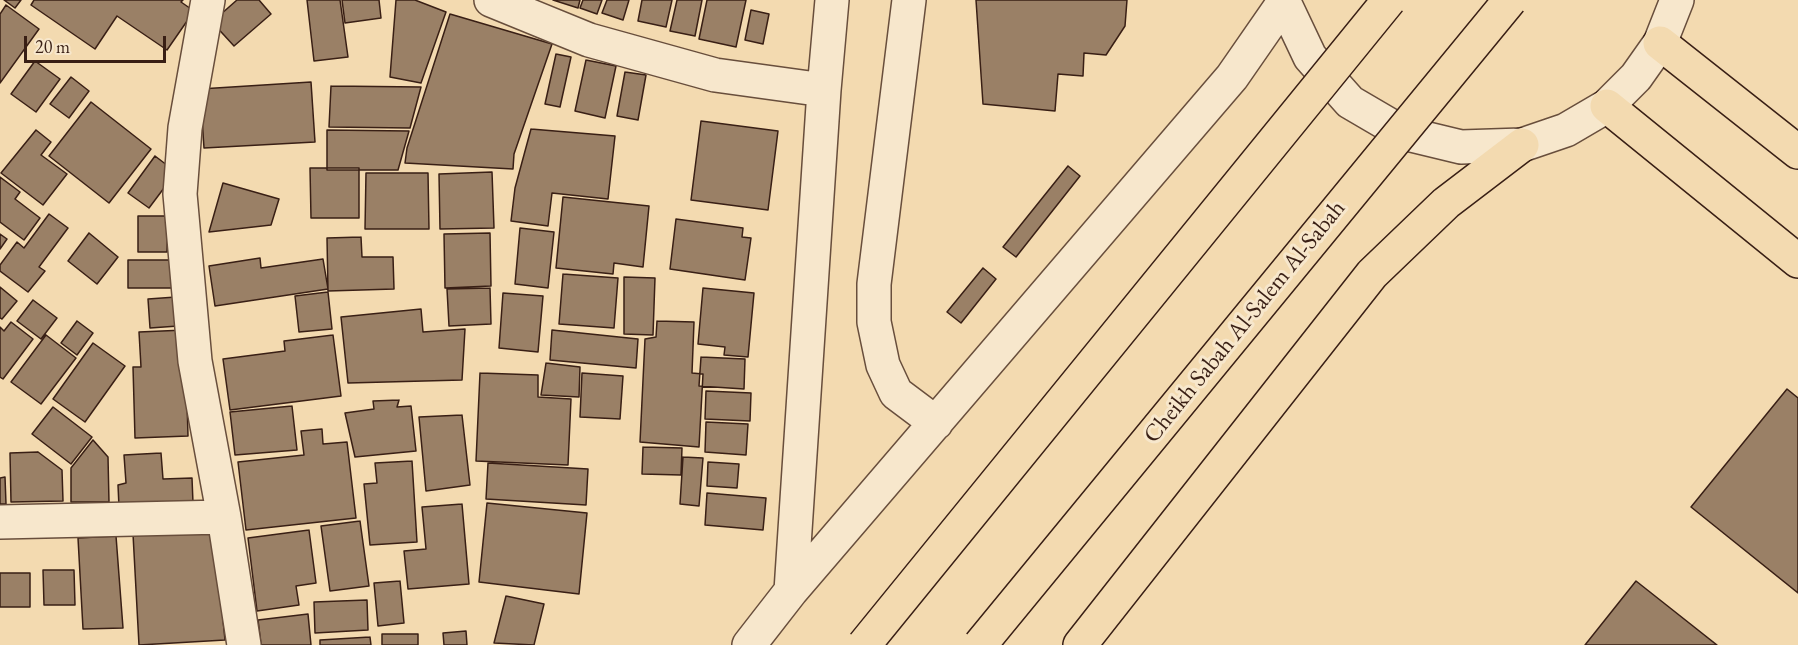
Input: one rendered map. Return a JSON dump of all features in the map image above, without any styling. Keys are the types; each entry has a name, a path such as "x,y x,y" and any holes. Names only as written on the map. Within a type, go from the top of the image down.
{"main road":[{"path":"864,645 1389,0"},
{"name":"Cheikh Sabah Al-Salem Al-Sabah","path":"980,645 1510,0"},
{"path":"1660,43 1798,152"},
{"path":"1607,105 1798,261"},
{"path":"1080,645 1372,274 1446,203 1522,145"}],"street":[{"path":"208,0 186,117 180,194 195,361 224,517 244,645"},
{"path":"491,0 590,40 715,75 824,90"},
{"path":"791,591 832,0"},
{"path":"909,0 874,284 874,322 883,365 896,393 936,423"},
{"path":"1284,1 1310,57 1350,102 1402,133 1461,147 1522,145 1566,130 1607,105 1636,77 1660,43 1677,0"},
{"path":"749,645 791,591 1232,77 1284,1"},
{"path":"0,522 224,517"}],"building":[{"path":"4,0 21,0 15,8"},
{"path":"34,0 183,0 181,2 194,11 167,50 117,16 95,49 31,5"},
{"path":"237,0 259,0 271,14 234,46 212,22"},
{"path":"307,0 340,0 348,57 314,61"},
{"path":"342,0 379,0 381,18 345,23"},
{"path":"396,0 415,0 446,12 421,83 390,77"},
{"path":"553,0 580,0 578,8"},
{"path":"583,0 602,0 597,14 580,8"},
{"path":"607,0 629,0 623,20 602,13"},
{"path":"642,0 672,0 666,27 638,21"},
{"path":"677,0 702,0 695,36 670,31"},
{"path":"707,0 746,0 736,47 699,39"},
{"path":"976,0 1127,0 1125,26 1106,55 1084,53 1083,76 1058,74 1055,111 983,104"},
{"path":"6,5 39,29 0,83 0,14"},
{"path":"751,10 769,14 763,44 745,40"},
{"path":"450,14 552,44 514,154 513,169 405,163 407,148"},
{"path":"556,54 571,57 560,107 545,104"},
{"path":"586,60 616,66 605,118 575,111"},
{"path":"35,61 60,79 36,112 11,94"},
{"path":"625,72 646,75 638,120 617,116"},
{"path":"71,77 89,91 69,118 50,104"},
{"path":"311,82 315,142 204,148 200,89"},
{"path":"331,86 421,87 410,128 329,127"},
{"path":"91,102 151,149 109,203 49,156"},
{"path":"701,121 778,131 768,210 691,200"},
{"path":"531,129 615,136 608,199 552,193 548,226 511,221 515,188"},
{"path":"36,130 51,142 41,155 67,174 43,205 1,173"},
{"path":"327,130 409,131 398,170 327,170"},
{"path":"155,156 176,172 149,208 128,193"},
{"path":"1068,166 1080,176 1016,257 1003,247"},
{"path":"310,168 359,168 359,218 311,218"},
{"path":"492,172 494,228 440,229 439,174"},
{"path":"366,173 428,173 429,229 365,229"},
{"path":"0,177 20,192 15,199 40,218 24,240 0,222"},
{"path":"223,183 279,199 271,225 209,232"},
{"path":"563,197 649,206 643,267 614,263 613,274 556,268"},
{"path":"49,214 68,228 39,267 45,271 28,292 0,271 0,265 17,242 24,248"},
{"path":"138,216 168,216 167,252 138,252"},
{"path":"676,219 743,228 742,237 751,238 745,280 670,269"},
{"path":"520,228 554,232 548,288 515,284"},
{"path":"89,233 118,257 97,284 68,261"},
{"path":"490,233 491,286 445,288 444,234"},
{"path":"0,234 7,239 0,249"},
{"path":"361,237 362,257 393,257 394,289 328,291 327,238"},
{"path":"260,258 261,268 323,259 328,289 215,306 209,266"},
{"path":"128,260 174,260 173,288 128,288"},
{"path":"983,268 996,279 961,323 947,312"},
{"path":"563,274 618,278 614,328 559,324"},
{"path":"624,277 655,278 653,335 624,334"},
{"path":"0,287 17,301 2,319 0,318"},
{"path":"490,288 491,324 449,326 447,289"},
{"path":"703,288 754,293 748,357 724,355 725,347 698,344"},
{"path":"328,292 332,329 299,332 295,296"},
{"path":"503,293 543,296 538,352 499,348"},
{"path":"176,297 178,326 150,328 148,299"},
{"path":"33,300 57,318 41,339 17,321"},
{"path":"421,309 423,332 465,329 462,380 348,383 341,317"},
{"path":"77,321 93,333 77,355 61,343"},
{"path":"657,321 694,322 692,373 703,374 699,447 640,442 645,339 656,337"},
{"path":"11,322 33,339 3,379 0,377 0,327 4,331"},
{"path":"185,330 188,436 135,438 133,367 141,367 139,332"},
{"path":"552,330 638,339 636,368 550,360"},
{"path":"46,335 76,358 41,404 11,382"},
{"path":"333,335 341,396 230,410 223,359 285,351 284,341"},
{"path":"93,343 125,366 85,422 53,399"},
{"path":"701,357 745,359 744,389 699,386"},
{"path":"546,363 580,367 579,397 541,395"},
{"path":"480,373 538,375 538,397 571,399 568,465 476,461"},
{"path":"582,373 623,376 620,419 580,417"},
{"path":"1787,389 1798,398 1798,593 1691,507"},
{"path":"706,391 751,393 750,421 705,419"},
{"path":"399,400 397,407 411,406 416,451 355,457 345,413 374,409 373,401"},
{"path":"292,406 297,450 235,455 230,412"},
{"path":"53,407 92,437 71,464 32,434"},
{"path":"462,415 470,485 426,491 419,417"},
{"path":"706,422 748,424 746,455 705,452"},
{"path":"322,429 323,444 347,442 356,518 246,530 238,462 304,455 301,431"},
{"path":"93,440 108,457 109,502 71,502 71,468"},
{"path":"643,447 682,448 681,475 642,474"},
{"path":"38,452 62,470 63,501 11,502 10,453"},
{"path":"161,453 163,479 192,478 193,503 119,507 118,485 126,483 124,455"},
{"path":"683,457 703,458 699,506 680,504"},
{"path":"412,461 417,542 370,545 364,484 377,483 375,463"},
{"path":"708,462 739,464 737,488 707,486"},
{"path":"488,463 588,469 586,505 486,499"},
{"path":"5,477 6,504 0,504 0,478"},
{"path":"707,493 766,498 763,530 705,525"},
{"path":"487,503 587,513 579,594 479,582"},
{"path":"462,504 469,584 408,589 404,551 426,549 422,507"},
{"path":"360,521 369,586 330,591 321,526"},
{"path":"214,527 225,640 139,645 133,534"},
{"path":"309,530 316,583 296,586 299,605 257,611 248,538"},
{"path":"116,536 123,628 83,629 78,538"},
{"path":"43,570 74,570 75,605 44,605"},
{"path":"0,573 30,573 30,607 0,607"},
{"path":"400,581 404,623 378,626 374,583"},
{"path":"1636,581 1717,645 1585,645"},
{"path":"506,596 544,604 534,645 494,643"},
{"path":"367,600 368,630 315,633 314,602"},
{"path":"308,614 311,645 261,645 258,620"},
{"path":"466,631 467,645 444,645 443,633"},
{"path":"382,634 418,634 418,645 382,645"},
{"path":"370,637 371,645 320,645 320,640"}]}
